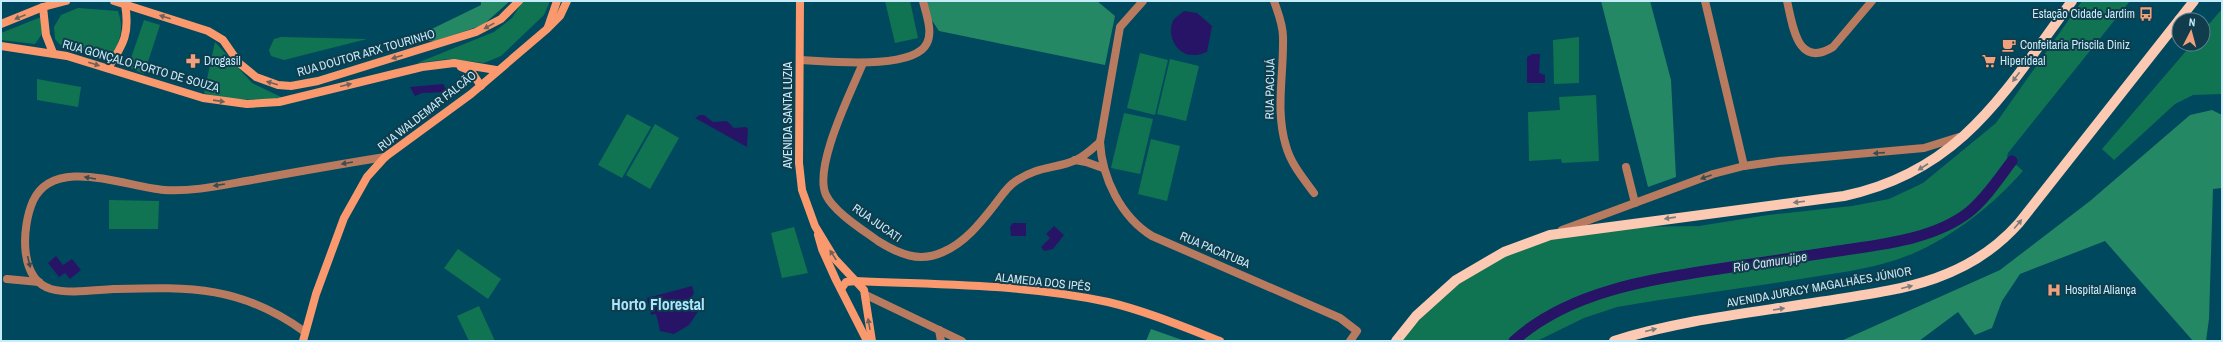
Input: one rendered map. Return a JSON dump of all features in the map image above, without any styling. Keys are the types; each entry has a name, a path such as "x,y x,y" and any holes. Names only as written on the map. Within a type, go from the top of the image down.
{"main road":[{"path":"1396,341 1416,316 1456,280 1504,252 1550,235 1844,196 1873,190 1918,170 1970,132 1990,111 2072,1"},
{"name":"AVENIDA JURACY MAGALHÃES JÚNIOR","path":"2185,12 2194,1"},
{"name":"AVENIDA JURACY MAGALHÃES JÚNIOR","path":"1614,341 1682,324 1888,291 1935,279 1976,260 1995,248 2019,223 2171,30"}],"street":[{"path":"1,24 43,7 66,1"},
{"name":"RUA DOUTOR ARX TOURINHO","path":"114,1 208,31 223,40 240,63 256,77 278,85 290,86 318,81 476,32 501,19 519,1"},
{"name":"RUA WALDEMAR FALCÃO","path":"546,29 557,1"},
{"name":"RUA WALDEMAR FALCÃO","path":"303,341 316,294 344,218 366,177 385,157 481,86 496,70 560,16 567,1"},
{"name":"AVENIDA SANTA LUZIA","path":"800,1 800,179 806,203 822,249 867,341"},
{"path":"800,60 863,63 902,58 921,51 927,43 929,32 923,1"},
{"path":"1100,142 1120,26 1143,1"},
{"name":"RUA PACUJÁ","path":"1274,1 1283,36 1280,97 1281,128 1286,147 1294,165 1314,193"},
{"path":"1705,1 1744,166"},
{"path":"1787,1 1799,44 1806,51 1816,54 1825,52 1833,47 1872,1"},
{"path":"108,68 122,48 128,29 125,4"},
{"path":"43,7 46,35 53,53"},
{"name":"RUA GONÇALO PORTO DE SOUZA","path":"1,46 53,53 108,68 203,98 247,104 279,102 398,72 438,65 463,64 496,70"},
{"name":"RUA JUCATI","path":"863,63 832,139 826,159 823,184 832,205 864,231 901,254 922,257 941,253 955,247 970,234 1015,182 1041,168 1075,160 1100,142"},
{"name":"RUA GONÇALO PORTO DE SOUZA","path":"438,65 463,67 471,71 481,86"},
{"path":"1550,235 1713,174 1744,166 1779,161 1924,148 1951,140 1970,132"},
{"name":"RUA PACATUBA","path":"1100,142 1104,168 1127,215 1140,229 1152,236 1340,318 1357,331 1350,341"},
{"path":"305,332 278,314 257,303 215,291 155,288 67,290 50,288 39,282 31,272 25,246 28,213 37,193 43,186 56,179 70,176 148,188 186,190 385,157"},
{"name":"RUA JUCATI","path":"1075,160 1104,168"},
{"path":"1626,167 1635,203"},
{"name":"AVENIDA SANTA LUZIA","path":"815,226 835,259 862,286 866,295"},
{"path":"7,279 39,282"},
{"path":"841,289 846,282 856,281"},
{"name":"ALAMEDA DOS IPÊS","path":"856,281 1019,290 1087,298 1138,311 1220,341"},
{"path":"872,341 866,307 866,295 962,341"},
{"path":"852,311 858,311 866,307"},
{"path":"939,330 941,341"}],"green space":[{"path":"481,1 510,1 483,25 435,41 407,41 481,5"},
{"path":"523,1 550,1 544,15 501,56 484,63 449,59 417,63 494,32 512,18"},
{"path":"885,1 910,1 918,38 895,43"},
{"path":"919,1 1097,1 1115,16 1105,65 939,31"},
{"path":"1601,1 1650,1 1671,80 1676,177 1648,187"},
{"path":"2082,1 2130,1 2008,153 2007,157 2023,171 1986,207 1958,229 1928,247 1882,264 1851,271 1617,307 1584,318 1537,341 1399,341 1465,273 1560,228 1699,226 1768,215 1852,206 1889,199 1923,183 1996,123"},
{"path":"78,8 118,11 121,30 119,41 111,59 64,49 55,39 54,27 61,15"},
{"path":"2222,9 2222,94 2193,95 2175,104 2114,160 2102,149 2185,52 2211,52 2211,22"},
{"path":"46,15 44,31 35,44 1,40 1,33"},
{"path":"144,20 160,25 144,74 128,67"},
{"path":"281,37 367,39 284,60 271,56 269,50 274,39"},
{"path":"1579,37 1579,83 1554,84 1553,40"},
{"path":"215,42 252,83 283,98 243,99 214,96 204,93"},
{"path":"1140,53 1168,60 1155,115 1127,108"},
{"path":"1170,59 1199,66 1186,121 1157,114"},
{"path":"37,79 81,87 78,107 37,100"},
{"path":"1596,95 1599,161 1562,163 1561,159 1529,161 1528,112 1560,110 1559,97"},
{"path":"2212,110 2222,115 2222,188 2213,189 2209,319 2206,341 2193,341 2105,241 2020,274 2002,301 1992,328 1975,335 1958,312 1919,341 1841,341 2000,270 2090,201 2190,115"},
{"path":"1124,113 1153,119 1140,174 1111,168"},
{"path":"627,114 651,127 622,178 598,165"},
{"path":"655,124 679,138 650,189 626,175"},
{"path":"1151,139 1180,146 1167,201 1138,194"},
{"path":"109,200 159,201 158,229 109,229"},
{"path":"794,227 808,273 782,278 771,233"},
{"path":"458,249 501,279 488,299 444,268"},
{"path":"479,306 495,341 469,341 457,316"},
{"path":"1151,329 1185,341 1146,341"}],"shaded area":[{"path":"1184,11 1197,13 1212,26 1207,52 1189,55 1178,48 1174,43 1171,31 1172,25 1174,19"},
{"path":"1532,54 1540,54 1539,73 1545,75 1545,83 1527,83 1527,57"},
{"path":"443,84 448,92 422,93 415,96 410,87"},
{"path":"700,115 704,115 713,122 727,121 734,128 746,127 748,129 747,147 695,118"},
{"path":"1013,223 1026,223 1026,236 1011,236 1010,227"},
{"path":"1054,226 1064,235 1053,249 1044,251 1041,247 1050,238 1046,234"},
{"path":"56,256 63,265 72,259 81,270 70,279 65,273 59,277 48,263"},
{"path":"692,286 694,293 689,301 690,306 699,310 689,325 674,334 660,331 656,314 651,315 647,298"}],"waterway":[{"name":"Rio Camurujipe","path":"1514,341 1536,324 1560,310 1586,298 1641,282 1877,245 1926,234 1956,221 1969,212 1987,194 2012,161"}],"place":[{"name":"Estação Cidade Jardim","path":"2146,14"},
{"name":"Confeitaria Priscila Diniz","path":"2009,45"},
{"name":"Drogasil","path":"193,61"},
{"name":"Hiperideal","path":"1989,61"},
{"name":"Hospital Aliança","path":"2054,290"}],"district":[{"name":"Horto Florestal","path":"658,304"}]}
